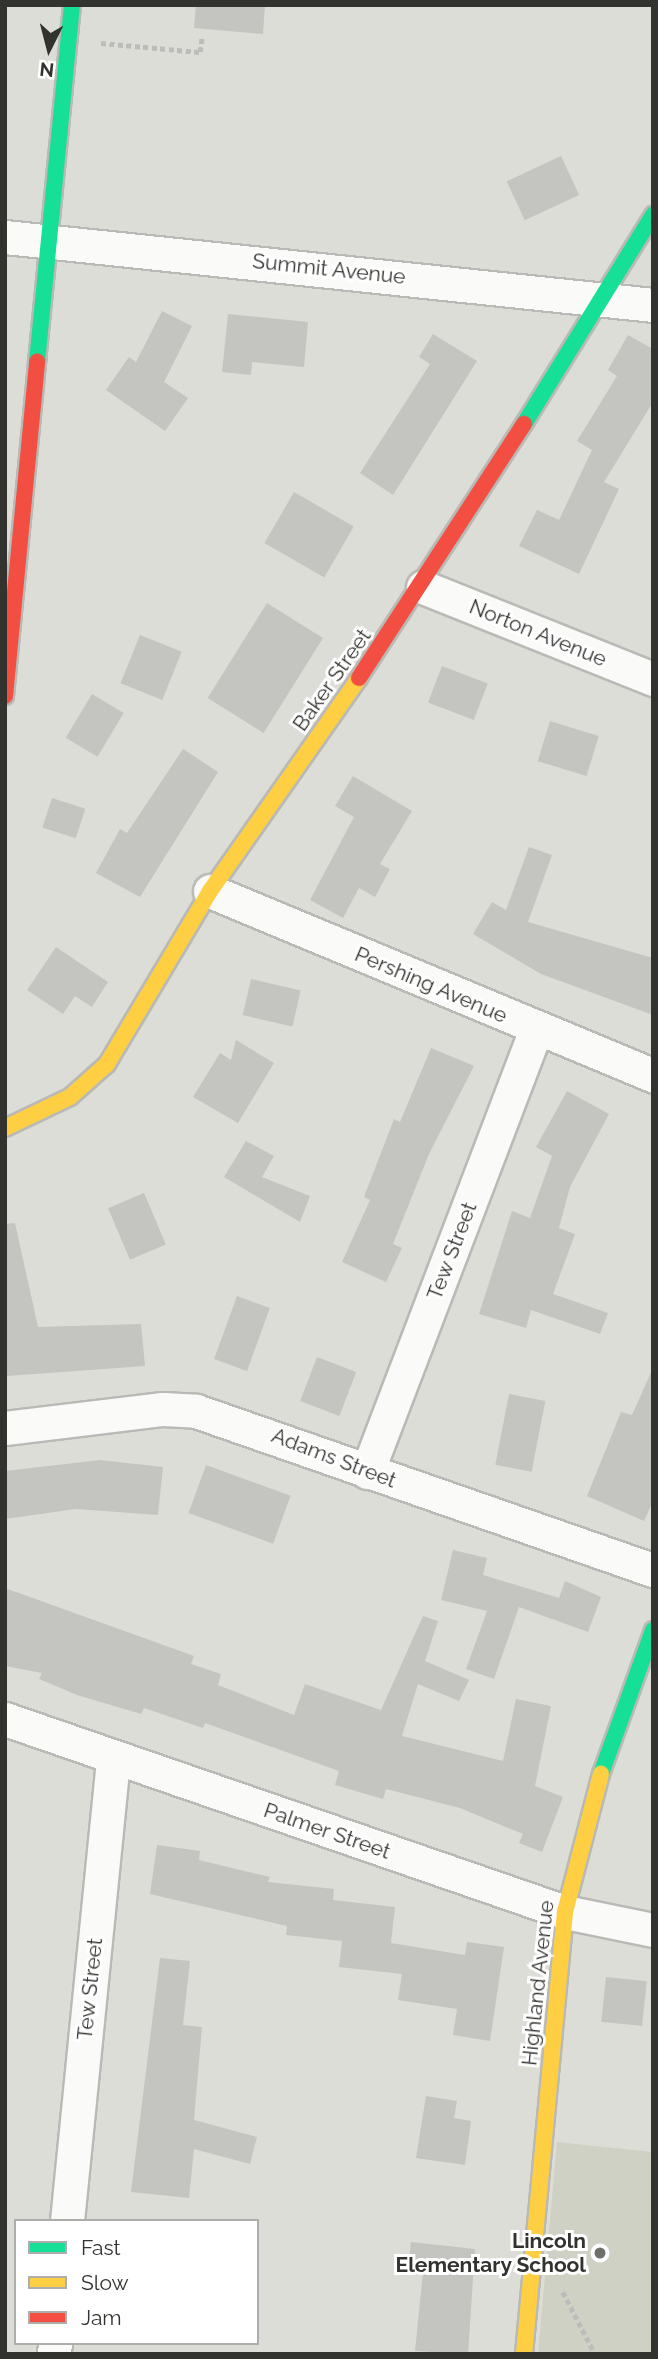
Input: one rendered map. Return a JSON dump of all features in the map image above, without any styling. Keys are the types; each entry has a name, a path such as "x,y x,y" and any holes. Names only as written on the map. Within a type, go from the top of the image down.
{"street":[{"path":"5,696 72,5"},
{"name":"Baker Street","path":"5,1128 70,1097 100,1073 210,891 423,587 653,215"},
{"name":"Summit Avenue","path":"5,237 653,305"},
{"name":"Norton Avenue","path":"423,587 653,679"},
{"name":"Pershing Avenue","path":"210,891 537,1030 653,1075"},
{"name":"Tew Street","path":"367,1472 537,1030"},
{"name":"Adams Street","path":"5,1428 163,1409 196,1411 653,1570"},
{"name":"Highland Avenue","path":"524,2354 565,1912 596,1784 653,1630"},
{"name":"Palmer Street","path":"5,1720 565,1912 653,1930"},
{"name":"Tew Street","path":"67,2219 113,1757"}],"path":[{"path":"69,39 200,52 202,36"},
{"path":"560,2287 595,2354"}],"shaded area":[{"name":"Lincoln Elementary School","path":"557,2142 653,2152 653,2354 538,2354"}],"building":[{"path":"196,5 265,5 263,34 194,28"},
{"path":"561,156 579,195 525,220 507,181"},
{"path":"162,311 192,326 164,382 188,398 165,431 106,390 129,357 136,362"},
{"path":"228,314 308,322 304,367 252,362 251,375 222,372"},
{"path":"433,334 477,361 393,495 360,473 430,364 419,357"},
{"path":"628,335 653,349 653,402 604,482 619,489 579,574 519,546 537,510 559,520 592,450 577,441 617,376 608,370"},
{"path":"294,492 354,526 324,578 265,543"},
{"path":"267,603 323,638 264,733 208,698"},
{"path":"140,635 182,652 162,700 121,683"},
{"path":"442,666 488,684 474,720 428,702"},
{"path":"92,694 124,713 97,757 66,738"},
{"path":"550,721 599,736 586,776 538,761"},
{"path":"183,749 218,772 140,897 96,873 120,829 127,833"},
{"path":"353,776 412,811 380,864 390,869 375,897 359,888 343,918 310,900 354,817 335,806"},
{"path":"52,798 85,809 76,838 42,827"},
{"path":"529,847 552,855 528,922 653,958 653,1015 541,974 473,934 492,902 506,910"},
{"path":"56,947 108,982 92,1007 75,996 63,1014 27,990"},
{"path":"251,979 301,990 292,1027 243,1015"},
{"path":"236,1040 274,1063 238,1123 193,1097 220,1053 231,1060"},
{"path":"431,1048 474,1066 429,1154 393,1244 402,1248 386,1282 342,1262 370,1200 364,1197 394,1119 400,1122"},
{"path":"567,1091 609,1114 570,1187 559,1228 575,1234 553,1294 608,1313 600,1334 531,1310 526,1328 479,1314 512,1211 530,1218 552,1156 536,1147"},
{"path":"246,1141 274,1156 262,1177 310,1196 300,1222 224,1177"},
{"path":"144,1193 166,1245 130,1260 108,1208"},
{"path":"15,1223 38,1327 141,1324 145,1366 7,1376 5,1224"},
{"path":"237,1296 270,1308 247,1371 214,1359"},
{"path":"317,1357 356,1372 339,1416 300,1401"},
{"path":"653,1368 653,1501 644,1521 587,1496 621,1412 632,1415"},
{"path":"509,1394 545,1401 532,1472 495,1465"},
{"path":"100,1460 163,1467 158,1515 76,1509 5,1519 5,1471"},
{"path":"206,1465 291,1496 273,1544 189,1513"},
{"path":"453,1550 487,1558 483,1575 559,1598 565,1581 601,1597 588,1632 519,1607 494,1679 466,1669 487,1611 441,1600"},
{"path":"5,1588 194,1656 191,1664 221,1674 218,1685 294,1715 305,1684 381,1710 423,1616 438,1621 425,1661 469,1680 459,1701 418,1684 402,1736 503,1761 516,1699 551,1706 535,1786 563,1797 542,1852 519,1843 523,1834 460,1808 386,1789 383,1799 335,1785 339,1771 205,1723 203,1728 144,1708 141,1714 77,1695 39,1679 42,1673 5,1666"},
{"path":"157,1845 200,1851 199,1860 270,1877 268,1882 334,1889 333,1900 395,1907 391,1943 465,1955 467,1942 504,1947 490,2041 453,2035 457,2009 398,2000 402,1974 339,1967 342,1941 286,1935 287,1926 150,1894"},
{"path":"160,1958 190,1961 183,2025 202,2027 194,2120 257,2137 250,2164 194,2149 189,2198 131,2192"},
{"path":"606,1977 647,1981 642,2026 601,2022"},
{"path":"426,2096 457,2101 454,2118 471,2121 465,2165 416,2158"},
{"path":"411,2242 475,2249 468,2354 415,2351 423,2272 408,2270"}],"traffic: fast":[{"path":"37,362 72,5"},
{"path":"524,424 653,215"},
{"path":"601,1774 653,1630"}],"traffic: slow":[{"path":"5,1128 70,1097 107,1064 210,891 359,678"},
{"path":"524,2354 565,1912 601,1774"}],"traffic: jam":[{"path":"5,696 37,362"},
{"path":"359,678 524,424"}],"place":[{"name":"Lincoln Elementary School","path":"600,2253"}]}
